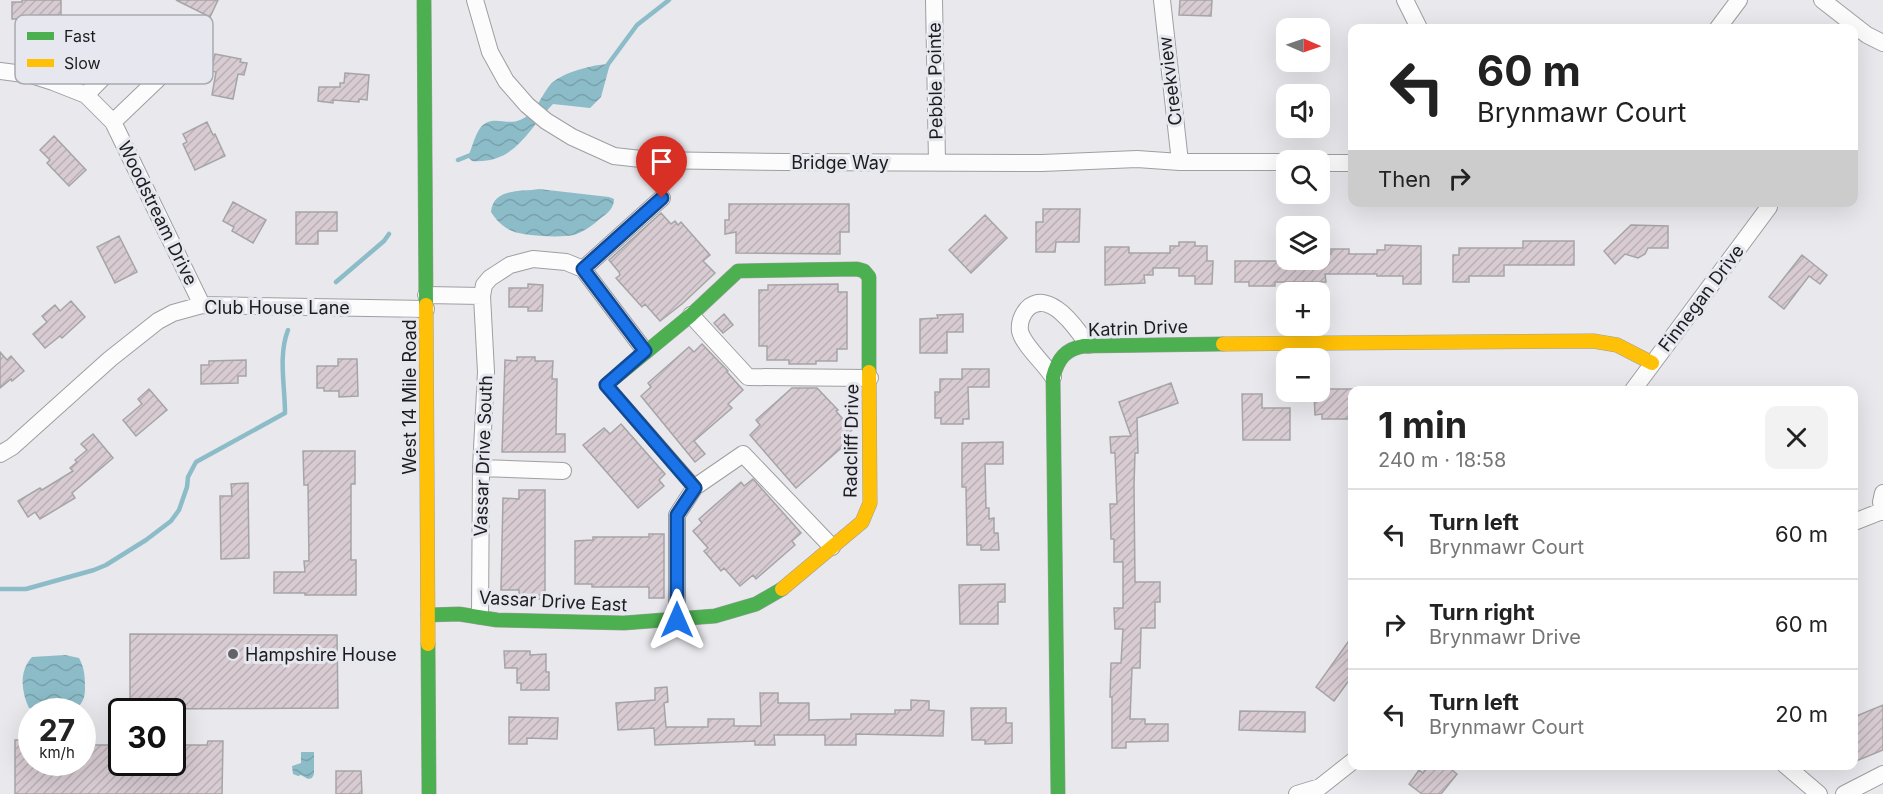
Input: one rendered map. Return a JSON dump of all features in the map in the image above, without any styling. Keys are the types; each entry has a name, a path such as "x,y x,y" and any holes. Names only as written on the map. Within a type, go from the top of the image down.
{"street":[{"name":"West 14 Mile Road","path":"424,0 429,794"},
{"name":"Bridge Way","path":"475,0 490,52 506,81 527,105 546,121 572,137 614,156 641,159 1042,163 1137,159 1180,162 1276,162"},
{"name":"Pebble Pointe","path":"933,0 937,162"},
{"name":"Creekview","path":"1162,0 1180,162"},
{"path":"1405,0 1417,24"},
{"path":"1721,24 1739,0"},
{"path":"1822,0 1853,24"},
{"path":"1858,28 1883,43"},
{"name":"Woodstream Drive","path":"0,71 15,73"},
{"name":"Woodstream Drive","path":"58,84 86,95 113,122 202,305"},
{"name":"Woodstream Drive","path":"86,95 97,84"},
{"name":"Woodstream Drive","path":"113,122 153,84"},
{"path":"1330,163 1348,163"},
{"path":"583,269 662,198"},
{"name":"Finnegan Drive","path":"1636,386 1769,207"},
{"path":"482,296 484,285 490,278 500,270 519,262 533,259 566,262 583,269 645,351"},
{"name":"Radcliff Drive","path":"677,620 715,616 756,604 776,594 862,522 870,503 869,277 864,271 857,269 738,271 691,315"},
{"name":"Club House Lane","path":"0,454 12,447 110,359 158,321 173,313 202,305 426,302 482,296"},
{"name":"Vassar Drive South","path":"480,616 481,468 486,372 482,296"},
{"path":"1058,794 1053,377 1020,332 1020,322 1026,310 1034,304 1055,308 1076,327 1088,345"},
{"path":"695,488 606,385 691,315 748,377 870,378"},
{"name":"Katrin Drive","path":"1053,377 1056,365 1069,350 1088,345 1121,347 1226,343 1593,341 1617,345 1652,363"},
{"path":"677,620 677,515 695,488 743,454 832,547"},
{"path":"481,468 563,471"},
{"path":"1858,521 1883,512 1881,502 1883,493"},
{"name":"Vassar Drive East","path":"428,615 459,614 497,620 613,623 677,620"},
{"path":"1298,794 1320,787 1348,765"},
{"path":"1791,770 1819,794"},
{"path":"1844,794 1883,774"}],"water":[{"path":"610,64 601,97 590,108 553,104 510,151 500,157 487,160 472,161 468,157 477,133 485,123 520,120 530,114 550,85 561,77 578,70"},
{"path":"539,189 609,197 614,199 614,202 612,208 592,225 581,232 567,236 518,233 500,223 491,212 493,204 502,195"},
{"path":"65,655 79,658 85,678 83,698 25,698 23,675 32,657"},
{"path":"301,752 314,752 312,778 308,779 293,774 292,766 301,763"}],"building":[{"path":"22,0 61,0 61,15 15,15 15,19 12,19 12,2 22,2"},
{"path":"176,0 218,0 211,15 206,15"},
{"path":"1180,0 1212,0 1211,16 1179,15"},
{"path":"215,54 241,59 240,62 247,63 244,75 238,74 233,99 212,95 216,72 213,71"},
{"path":"345,73 369,75 367,100 359,99 359,102 333,100 333,103 318,101 319,87 340,87 340,83 344,83"},
{"path":"207,122 225,156 195,170 183,144 187,142 183,134"},
{"path":"54,136 86,170 69,186 47,163 50,160 40,150"},
{"path":"233,202 266,220 253,243 232,231 234,227 223,221"},
{"path":"729,204 849,204 849,232 840,232 840,254 736,253 736,232 725,234 725,220 729,220"},
{"path":"1043,209 1080,209 1079,242 1056,242 1055,252 1036,252 1036,222 1043,222"},
{"path":"296,212 337,212 337,231 318,231 318,244 296,244"},
{"path":"661,213 671,224 675,221 678,225 681,222 710,255 703,261 715,273 660,321 645,304 642,307 616,278 620,275 619,272 609,260"},
{"path":"985,215 1007,238 971,273 949,250"},
{"path":"1631,225 1668,226 1668,248 1648,248 1645,254 1638,258 1625,254 1615,264 1604,251"},
{"path":"119,236 137,272 115,283 97,247"},
{"path":"1523,241 1574,241 1574,265 1504,265 1504,276 1469,276 1469,282 1453,282 1453,255 1459,255 1459,248 1523,248"},
{"path":"1179,242 1195,242 1195,246 1207,246 1207,261 1213,261 1212,284 1195,284 1195,276 1179,276 1179,268 1153,268 1153,275 1144,275 1145,283 1105,285 1105,247 1129,247 1129,253 1170,253 1170,246 1179,246"},
{"path":"1385,245 1421,246 1421,284 1403,284 1403,276 1377,276 1377,274 1325,274 1326,282 1275,282 1275,286 1249,286 1249,282 1235,282 1235,261 1276,261 1276,270 1330,270 1331,249 1349,249 1349,254 1377,254 1377,250 1385,250"},
{"path":"1802,255 1827,275 1820,284 1809,276 1784,309 1769,297"},
{"path":"528,284 543,285 542,311 528,311 528,307 509,307 509,288 528,288"},
{"path":"838,284 838,292 847,292 847,349 837,349 837,361 789,364 789,360 767,360 767,346 759,346 759,290 768,290 768,285"},
{"path":"71,301 85,317 62,338 60,336 45,348 33,334 47,322 42,316 55,305 60,311"},
{"path":"724,314 733,325 723,333 714,323"},
{"path":"963,314 963,332 947,332 947,353 920,353 920,319 938,318 937,315"},
{"path":"702,344 743,390 728,404 732,408 694,441 705,454 695,462 641,396 651,387 648,383 689,347 694,352"},
{"path":"0,352 7,360 11,356 24,371 0,388"},
{"path":"517,357 535,357 535,361 553,361 552,379 557,379 556,434 565,434 565,452 502,452 505,360 517,361"},
{"path":"338,359 357,359 358,396 339,397 339,391 324,391 324,388 317,388 317,366 338,366"},
{"path":"246,360 246,376 238,376 238,383 201,384 201,365 209,365 209,361"},
{"path":"962,369 989,369 989,387 968,387 969,419 963,419 963,424 941,424 941,418 935,418 935,392 940,392 940,379 962,379"},
{"path":"1171,383 1178,403 1137,418 1138,453 1135,453 1134,485 1135,582 1160,582 1160,602 1155,602 1155,628 1141,628 1140,668 1132,668 1130,719 1145,719 1145,724 1168,724 1168,741 1126,742 1126,748 1112,748 1111,663 1121,663 1123,629 1115,629 1114,608 1123,608 1123,562 1114,562 1114,539 1111,539 1110,504 1117,504 1115,453 1111,453 1110,437 1131,436 1119,402"},
{"path":"792,388 817,388 838,410 836,411 852,430 844,437 849,441 796,488 750,435 760,425 756,420"},
{"path":"149,389 167,410 136,436 123,420 142,404 138,399"},
{"path":"1330,389 1348,389 1348,419 1322,419 1322,414 1315,415 1314,402 1330,402"},
{"path":"1242,394 1262,394 1262,408 1290,408 1290,440 1243,440"},
{"path":"621,424 665,474 659,480 664,486 638,508 583,445 604,428 610,434"},
{"path":"93,434 113,458 72,493 75,498 40,519 35,512 28,517 18,501 40,488 42,490 73,471 70,468 77,462 75,460 87,450 81,444"},
{"path":"1003,442 1003,464 985,464 986,508 989,508 989,519 994,518 994,533 998,533 999,550 981,550 981,545 967,545 966,487 962,487 962,443"},
{"path":"303,451 355,451 355,484 351,484 351,560 356,560 356,595 274,593 274,572 305,572 304,561 309,561 308,485 304,485"},
{"path":"846,465 856,465 856,480 847,481"},
{"path":"753,479 801,533 792,541 795,545 756,579 753,575 740,586 724,568 721,571 704,551 708,548 693,531 702,523 699,519 741,482 744,486"},
{"path":"248,483 249,558 221,559 220,496 232,496 231,484"},
{"path":"519,490 545,490 545,599 519,599 519,590 501,590 503,498 519,499"},
{"path":"649,534 664,534 664,598 649,598 649,587 592,587 592,584 575,584 575,541 593,540 593,537 649,537"},
{"path":"1005,584 1005,602 998,602 998,624 960,624 959,585"},
{"name":"Hampshire House","path":"130,634 337,635 338,708 186,709 186,698 130,698"},
{"path":"1348,642 1348,682 1334,701 1316,687"},
{"path":"504,651 530,651 530,655 546,654 549,690 521,690 521,683 517,683 517,668 505,668"},
{"path":"667,687 668,702 664,703 666,727 708,727 708,719 734,719 734,726 761,726 760,693 778,693 778,703 809,703 809,720 851,719 851,714 895,714 895,710 911,710 911,700 929,701 929,710 944,711 943,736 856,734 856,745 825,745 825,735 774,735 775,745 755,745 755,741 655,745 654,728 618,730 616,703 655,700 655,688"},
{"path":"1883,705 1883,750 1858,760 1858,715"},
{"path":"971,708 1006,708 1006,723 1012,723 1012,743 985,744 985,740 972,740"},
{"path":"1240,711 1305,712 1305,732 1239,730"},
{"path":"509,717 558,718 557,739 527,738 527,744 509,744"},
{"path":"15,740 18,740 18,776 96,776 96,745 108,745 108,776 186,776 186,745 207,745 208,741 223,741 222,794 15,794"},
{"path":"1419,770 1423,773 1425,770 1452,770 1457,774 1441,794 1422,794 1409,784"},
{"path":"336,771 361,771 362,794 336,794"}],"waterway":[{"path":"606,67 637,25 669,0"},
{"path":"458,160 473,154"},
{"path":"336,282 384,241 389,234"},
{"path":"0,589 26,589 94,570 146,540 171,521 179,510 188,477 196,462 285,413 283,350 288,330"}],"traffic: fast":[{"path":"424,0 426,305"},
{"path":"641,425 606,385 691,315 738,271 857,269 864,271 869,277 869,372"},
{"path":"1058,794 1053,377 1055,371 1063,356 1077,347 1223,344"},
{"path":"428,615 459,614 497,620 624,623 715,616 756,604 782,589"},
{"path":"428,644 429,794"}],"traffic: slow":[{"path":"426,305 428,644"},
{"path":"1223,344 1593,341 1617,345 1652,363"},
{"path":"782,589 862,522 870,503 869,372"},
{"path":"641,425 695,487"}],"place":[{"name":"Hampshire House","path":"233,654"}],"route":[{"path":"662,198 583,269 645,351 606,385 695,488 677,515 677,620"}]}
